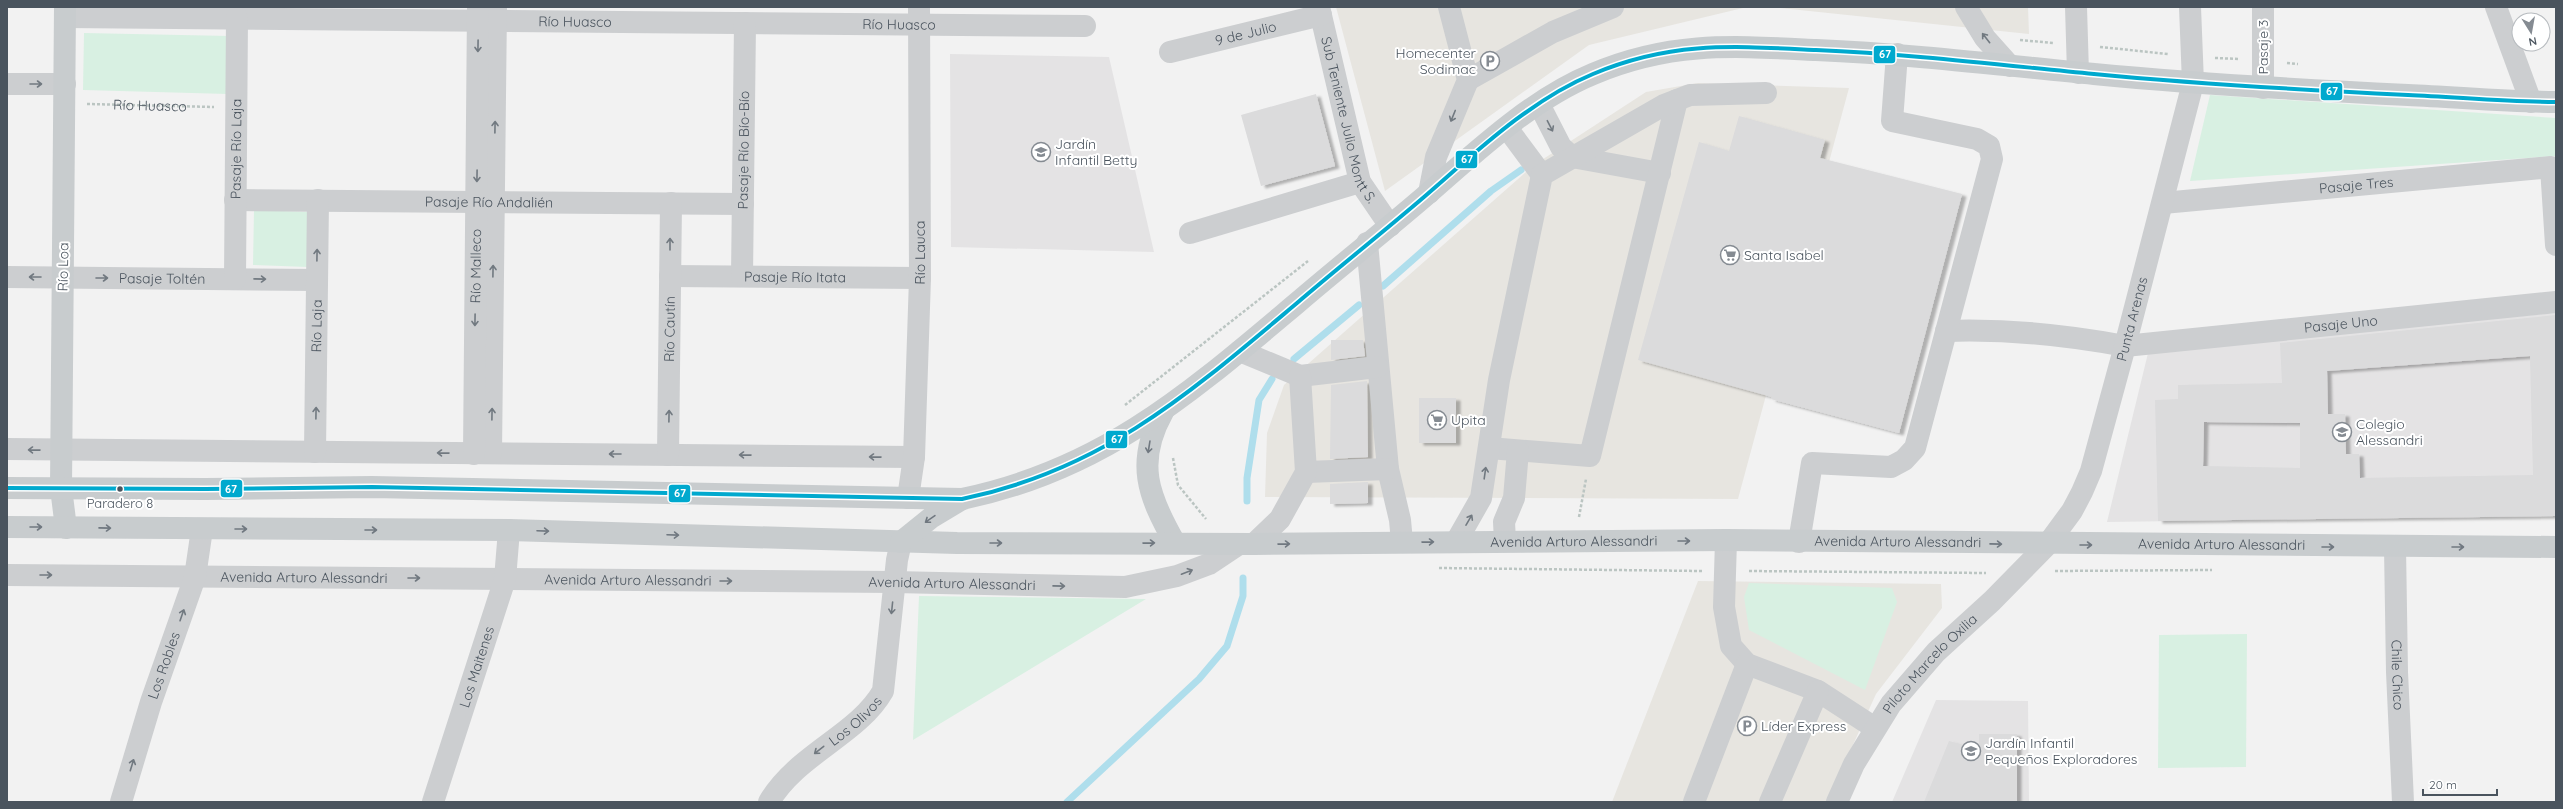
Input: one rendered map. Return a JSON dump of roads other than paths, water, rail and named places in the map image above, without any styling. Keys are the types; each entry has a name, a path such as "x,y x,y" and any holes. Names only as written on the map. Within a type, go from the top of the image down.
{"main road":[{"name":"Río Loa","path":"65,12 61,488 66,528"},
{"path":"7,488 372,487 962,500 1004,490 1064,469 1118,441 1164,411 1240,351 1367,243 1390,226 1429,193 1474,153 1539,104 1588,76 1636,57 1672,50 1717,46 1897,54 2078,73 2193,83 2263,88 2556,102"},
{"path":"1164,411 1149,442 1148,479 1158,514 1175,543"},
{"path":"901,542 932,517 962,500"},
{"name":"Avenida Arturo Alessandri","path":"7,527 509,530 901,542 1247,544 1726,540 1799,542 2556,547"}],"street":[{"path":"1429,193 1436,157 1468,80 1449,7"},
{"path":"1468,80 1553,32 1613,7"},
{"path":"1966,7 1985,38 2010,66"},
{"path":"2076,7 2078,73"},
{"name":"Punta Arenas","path":"2047,544 2072,511 2090,471 2125,346 2193,83 2190,7"},
{"name":"Pasaje 3","path":"2263,7 2263,88"},
{"path":"2496,7 2531,102"},
{"name":"9 de Julio","path":"1170,52 1320,11"},
{"name":"Sub Teniente Julio Montt S.","path":"1320,11 1360,182 1390,226"},
{"name":"Río Huasco","path":"65,12 237,18 308,13 667,15 745,23 919,16 1085,26"},
{"name":"Río Malleco","path":"483,454 487,14"},
{"name":"Río Lauca","path":"908,498 914,457 920,278 919,16"},
{"name":"Pasaje Río Laja","path":"235,279 237,18"},
{"name":"Pasaje Río Bío-Bío","path":"742,276 745,23"},
{"path":"1799,542 1812,463 1891,467 1904,460 1915,448 1992,158 1989,146 1977,139 1892,121 1897,54"},
{"path":"7,84 64,94"},
{"path":"1456,542 1482,498 1507,341 1542,175 1677,100 1690,95 1766,93"},
{"path":"1489,448 1590,456 1677,100"},
{"path":"1539,104 1561,147 1572,157 1660,173"},
{"path":"1507,128 1542,175"},
{"name":"Pasaje Tres","path":"2163,203 2551,167 2556,245"},
{"path":"1190,233 1360,182"},
{"name":"Pasaje Río Andalién","path":"235,200 743,204"},
{"name":"Río Laja","path":"315,452 318,200"},
{"name":"Río Cautín","path":"668,455 671,203"},
{"path":"1367,243 1377,366 1388,469 1400,520 1402,542"},
{"name":"Pasaje Río Itata","path":"670,276 920,278"},
{"name":"Pasaje Toltén","path":"7,277 317,280"},
{"name":"Pasaje Uno","path":"1946,331 1974,330 2082,338 2125,346 2556,302"},
{"path":"1240,351 1300,376 1377,366"},
{"path":"1247,544 1280,519 1306,472 1300,376"},
{"path":"7,449 914,457"},
{"path":"1505,541 1504,522 1514,498 1518,451"},
{"path":"1306,472 1388,469"},
{"name":"Los Robles","path":"121,802 152,702 195,577 202,529"},
{"name":"Los Maitenes","path":"433,802 505,579 509,530"},
{"path":"1726,540 1724,607 1731,646 1747,664 1818,691 1875,728"},
{"name":"Los Olivos","path":"769,802 777,788 799,766 874,706 883,692 894,582 901,542"},
{"name":"Avenida Arturo Alessandri","path":"7,575 894,582 1125,587 1184,573 1209,564 1247,544"},
{"name":"Piloto Marcelo Oxilia","path":"1837,802 1875,728 1909,682 1936,652 1992,601 2047,544"},
{"name":"Chile Chico","path":"2395,547 2397,672 2403,802"},
{"path":"1694,802 1747,664"},
{"path":"1770,802 1818,691"}],"waterway":[{"path":"1383,286 1491,191 1521,170"},
{"path":"1294,359 1359,305"},
{"path":"1247,501 1247,478 1259,400 1272,379"},
{"path":"1067,802 1199,679 1227,646 1243,596 1243,578"}],"place":[{"name":"Homecenter Sodimac","path":"1490,61"},
{"name":"Jardín Infantil Betty","path":"1041,152"},
{"name":"Santa Isabel","path":"1730,255"},
{"name":"Upita","path":"1437,420"},
{"name":"Colegio Alessandri","path":"2342,432"},
{"name":"Paradero 8","path":"120,489"},
{"name":"Líder Express","path":"1747,726"},
{"name":"Jardín Infantil Pequeños Exploradores","path":"1971,751"}]}
